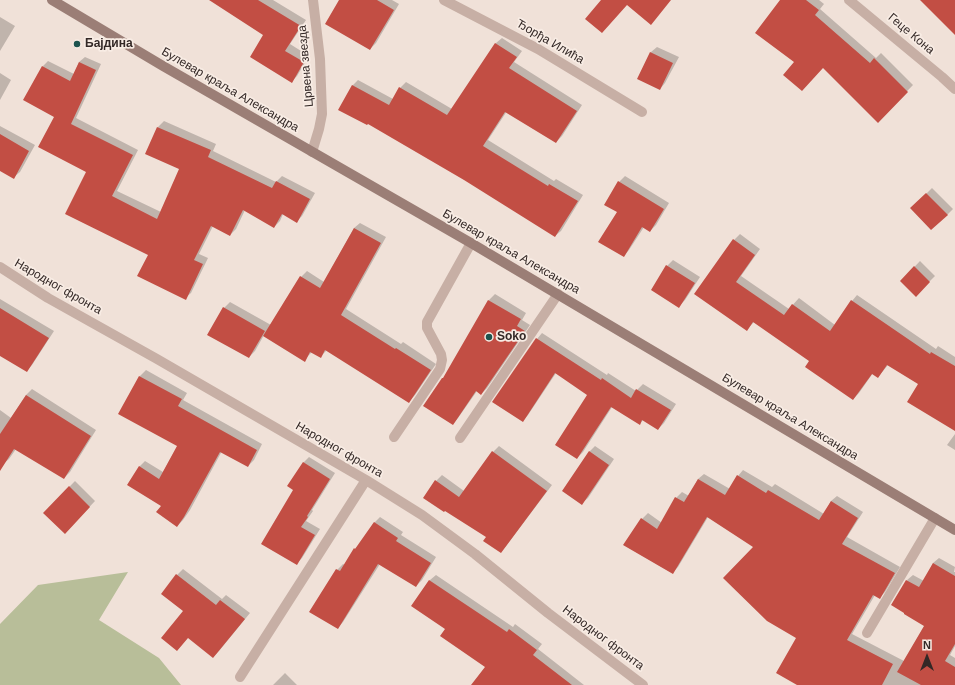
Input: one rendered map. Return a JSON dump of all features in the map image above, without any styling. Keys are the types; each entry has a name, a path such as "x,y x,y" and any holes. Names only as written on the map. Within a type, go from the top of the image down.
{"main road":[{"name":"Булевар краља Александра","path":"52,0 170,70 558,294 955,530"}],"street":[{"name":"Црвена звезда","path":"312,152 322,114 320,59 313,0"},
{"name":"Ђорђа Илића","path":"444,0 538,48 642,112"},
{"name":"Геце Кона","path":"849,0 955,89"},
{"path":"394,437 440,369 442,360 441,354 427,328 427,322 471,243"},
{"name":"Народног фронта","path":"0,267 48,298 157,359 366,480 422,515 475,554 643,685"},
{"path":"460,438 558,294"},
{"path":"240,677 366,480"},
{"path":"867,633 936,518"}],"green space":[{"path":"128,572 99,620 159,658 181,685 0,685 0,624 38,585"}],"building":[{"path":"209,0 258,0 301,26 285,51 304,62 292,83 250,57 263,35"},
{"path":"339,0 377,0 394,10 370,50 325,24"},
{"path":"601,0 671,0 651,25 627,5 602,33 585,19"},
{"path":"780,0 806,0 819,10 815,15 870,63 874,58 908,92 878,123 823,68 802,91 783,75 794,62 755,33"},
{"path":"920,0 955,0 955,35"},
{"path":"495,43 517,57 509,68 577,111 556,143 505,112 483,146 548,186 549,184 578,201 555,237 464,180 368,124 367,125 338,110 352,85 389,105 399,87 447,115"},
{"path":"650,52 673,63 660,90 637,79"},
{"path":"79,62 96,70 71,124 133,155 112,196 157,219 179,169 145,154 157,127 211,150 208,157 272,188 276,181 310,199 297,223 282,214 274,228 243,210 230,236 211,226 194,260 203,264 186,300 137,276 148,255 65,214 86,172 38,147 54,117 23,100 42,66 70,81"},
{"path":"0,134 29,151 14,179 0,171"},
{"path":"618,181 664,209 650,232 642,227 624,257 598,242 617,212 604,205"},
{"path":"926,193 948,215 931,230 910,208"},
{"path":"354,228 381,243 341,315 431,370 409,403 325,350 321,358 310,352 305,362 263,336 300,276 320,288"},
{"path":"733,239 755,255 736,282 784,315 792,304 830,331 851,300 930,354 931,352 955,366 955,431 907,402 918,384 887,365 878,378 872,374 853,400 805,367 809,361 753,322 747,331 694,294"},
{"path":"666,265 695,283 679,308 651,290"},
{"path":"914,266 930,282 916,297 900,281"},
{"path":"488,300 521,319 517,326 525,331 481,395 476,391 453,425 423,406 443,378"},
{"path":"223,307 265,331 249,358 207,335"},
{"path":"0,308 49,338 27,372 0,356"},
{"path":"536,338 601,380 602,378 631,398 636,389 671,410 658,430 642,420 640,425 611,407 577,459 555,445 587,395 555,373 523,422 492,402"},
{"path":"139,376 182,399 178,406 257,450 248,467 220,452 177,527 156,512 161,506 127,485 139,466 159,479 177,446 118,414"},
{"path":"26,395 91,436 64,479 14,449 0,471 0,434"},
{"path":"492,451 547,491 501,553 483,541 486,537 423,498 435,480 459,497"},
{"path":"589,451 609,465 582,505 562,491"},
{"path":"303,462 330,479 301,527 315,535 297,565 261,544 293,490 287,486"},
{"path":"737,475 766,493 768,490 819,520 831,501 858,518 842,544 895,573 880,599 873,595 847,640 893,664 882,685 797,685 776,673 796,638 767,621 723,578 753,547 707,517 673,574 623,545 641,518 657,529 675,497 684,502 698,479 725,495"},
{"path":"69,486 90,507 65,534 43,513"},
{"path":"374,522 398,538 396,541 431,563 416,587 378,564 338,629 309,612 336,569 340,571 354,548 355,549"},
{"path":"933,563 955,576 955,644 945,661 955,667 955,685 921,685 897,672 924,626 891,605 906,580 919,587"},
{"path":"176,574 216,605 220,600 245,619 213,658 188,638 177,651 161,638 183,611 161,594"},
{"path":"429,580 507,632 509,629 537,650 533,655 572,685 471,685 485,667 440,636 445,629 411,606"}],"place":[{"name":"Бајдина","path":"77,44"},
{"name":"Soko","path":"489,337"}]}
